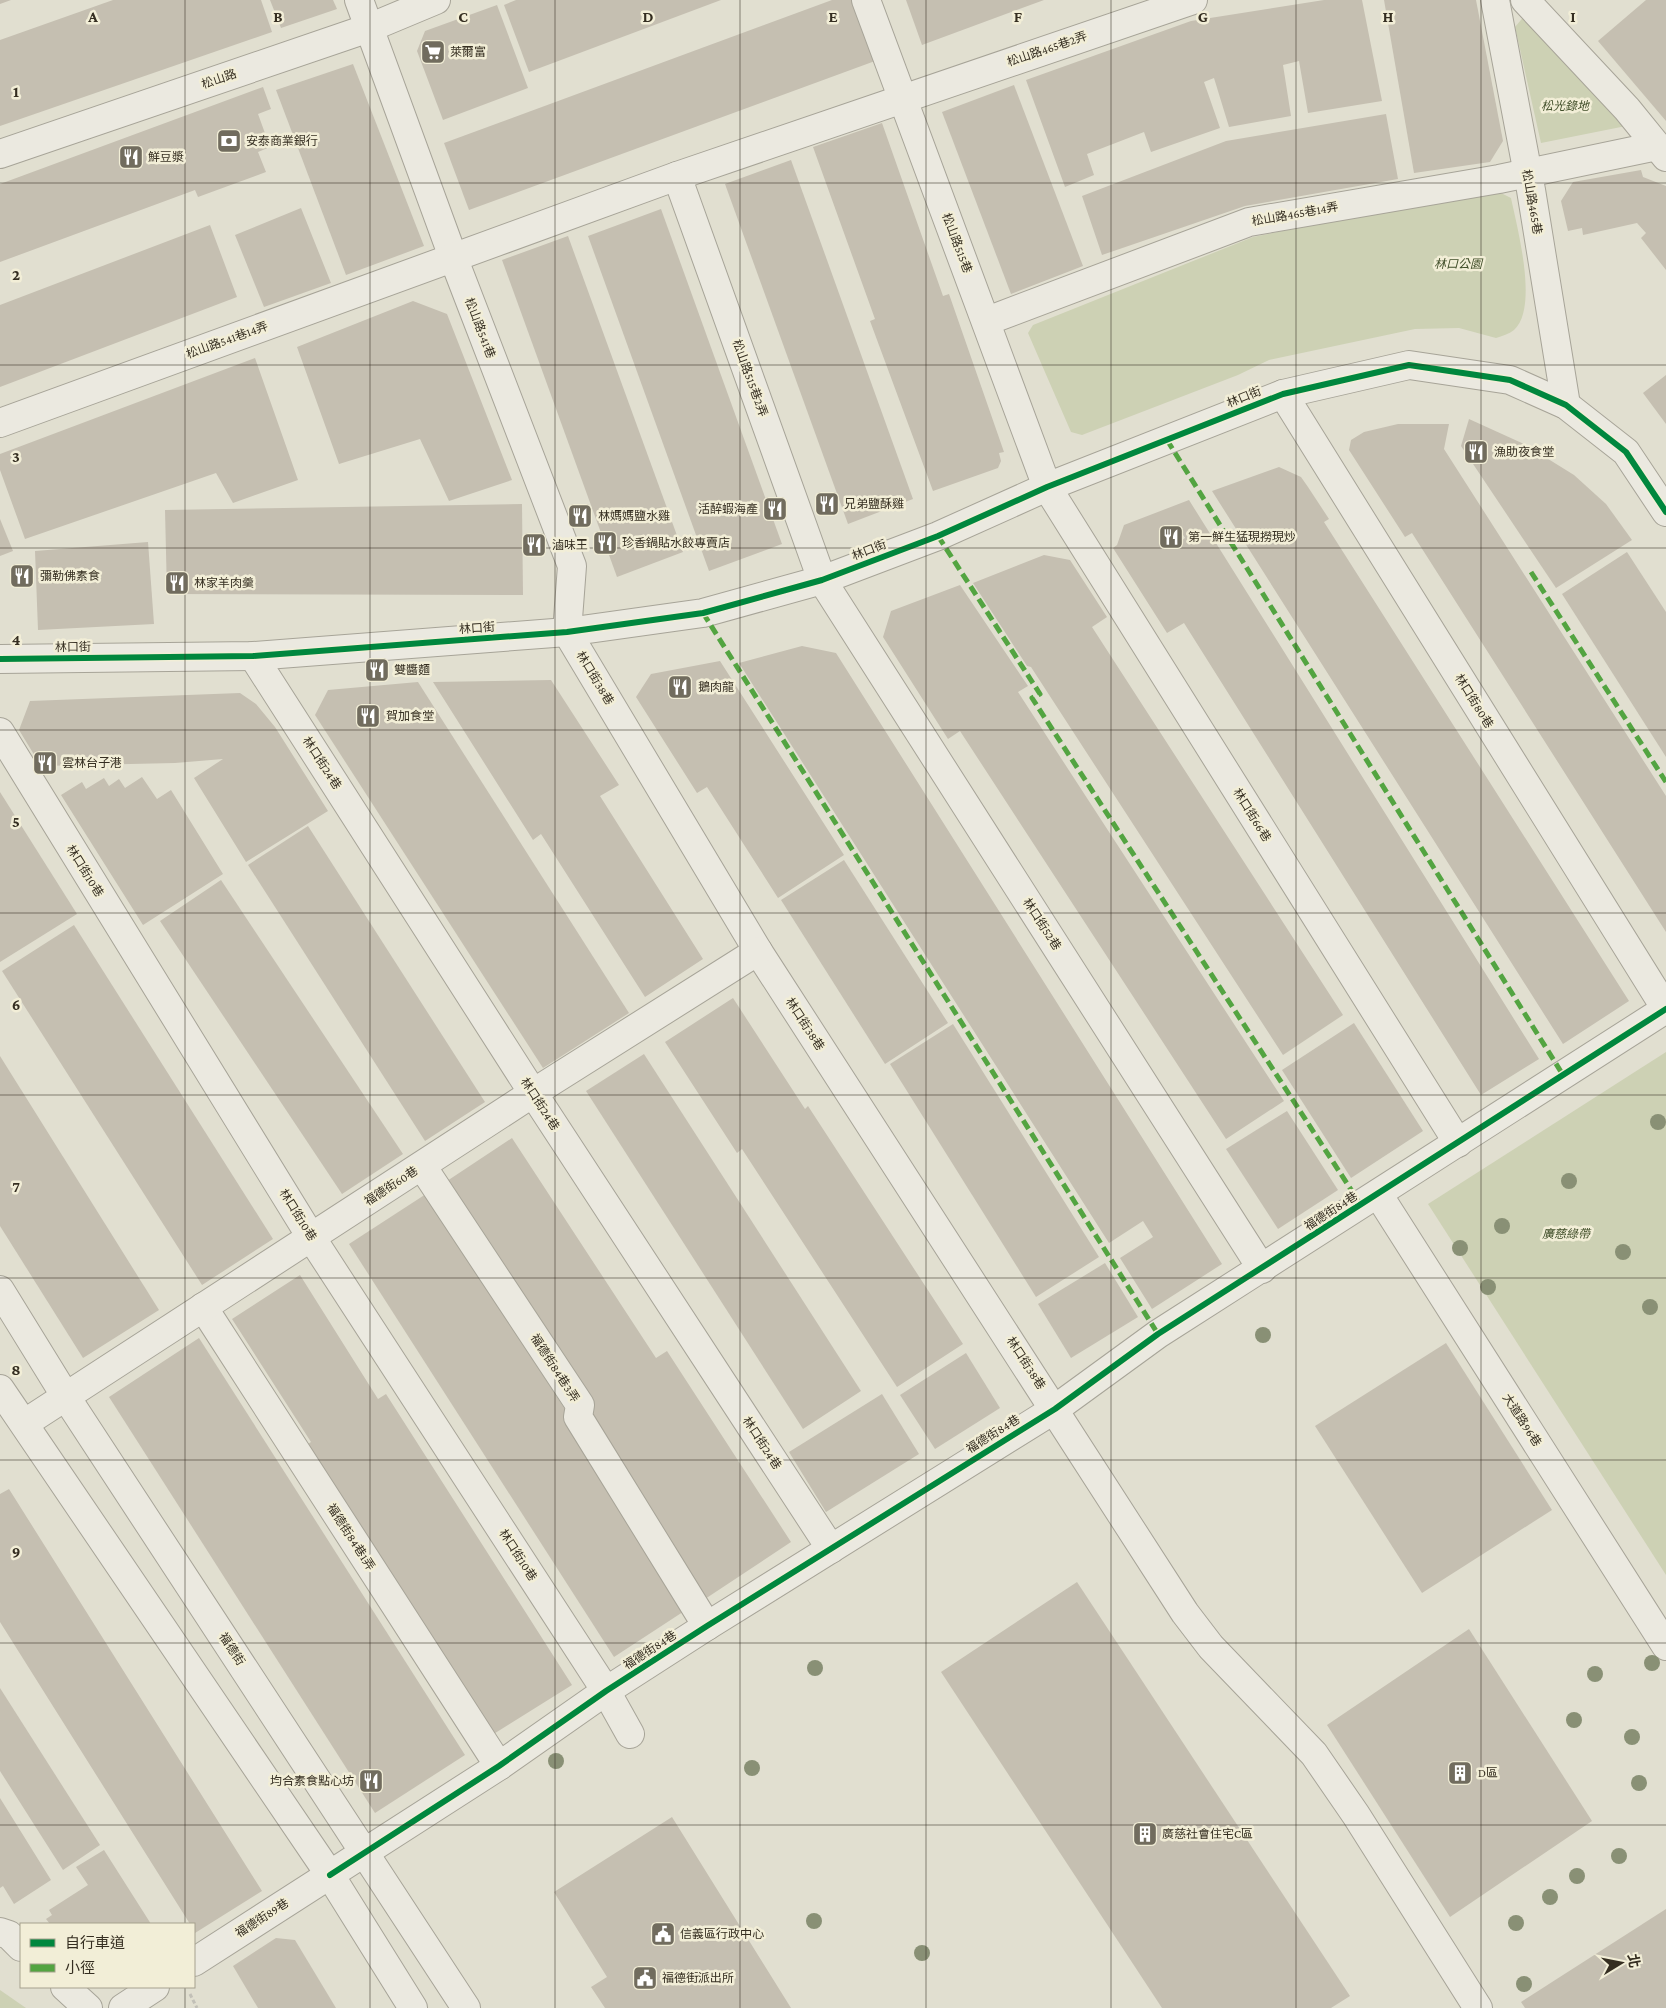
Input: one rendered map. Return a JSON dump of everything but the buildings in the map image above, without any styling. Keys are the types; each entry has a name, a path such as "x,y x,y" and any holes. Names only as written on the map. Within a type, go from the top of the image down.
{"street":[{"name":"松山路541巷","path":"358,0 453,257 572,566 567,632"},
{"name":"松山路","path":"0,154 369,28 436,0"},
{"name":"松山路515巷","path":"866,0 987,321 1047,487"},
{"name":"松山路465巷2弄","path":"902,98 1193,0"},
{"name":"松山路465巷","path":"1495,0 1528,173 1566,405"},
{"path":"1525,0 1627,109 1661,151"},
{"path":"453,257 677,176 902,98"},
{"name":"松山路465巷14弄","path":"987,321 1249,222 1661,151"},
{"name":"松山路515巷2弄","path":"677,176 822,580"},
{"name":"松山路541巷14弄","path":"0,422 453,257"},
{"name":"林口街","path":"0,659 253,656 567,632 703,613 822,580 938,536 1047,487 1283,394 1410,365 1510,380 1566,405 1626,452 1666,512"},
{"name":"林口街80巷","path":"1283,394 1666,1009"},
{"name":"林口街66巷","path":"1047,487 1458,1143"},
{"name":"林口街52巷","path":"822,580 1262,1269"},
{"name":"林口街38巷","path":"567,632 758,951 1186,1613 1211,1647 1314,1754 1356,1815 1478,2008"},
{"name":"林口街24巷","path":"253,656 533,1093 831,1549"},
{"name":"林口街10巷","path":"0,732 311,1237 606,1691 630,1734"},
{"name":"福德街60巷","path":"25,1423 533,1093 758,951"},
{"name":"福德街84巷","path":"330,1875 499,1766 606,1691 1055,1409 1158,1334 1666,1009"},
{"name":"福德街84巷3弄","path":"422,1166 580,1405 578,1417 707,1626"},
{"name":"大道路96巷","path":"1378,1194 1666,1646"},
{"name":"福德街","path":"0,1290 66,1397 466,2008"},
{"name":"福德街84巷1弄","path":"203,1307 499,1766"},
{"path":"0,1389 25,1423 330,1875 413,2008"},
{"name":"福德街89巷","path":"195,1961 330,1875"},
{"path":"0,1932 9,1935 20,1946"},
{"path":"66,1988 88,2008"},
{"path":"123,2008 153,1988"}],"path":[{"path":"187,1988 197,2008"}],"green space":[{"name":"松光錄地","path":"1526,14 1626,126 1541,143 1515,27"},
{"name":"林口公園","path":"1499,192 1511,198 1521,247 1526,286 1525,304 1521,319 1514,330 1496,338 1459,328 1415,329 1269,360 1238,375 1082,435 1071,432 1028,333 1033,325 1253,237 1366,214"},
{"name":"廣慈綠帶","path":"1666,1052 1666,1575 1428,1204"},
{"path":"0,1990 26,2008 0,2008"}],"marked path":[{"path":"1167,440 1563,1075"},
{"path":"938,536 1040,694 1032,698 1361,1205"},
{"path":"1531,572 1666,782"},
{"path":"703,613 1158,1334"}],"cycle path":[{"path":"0,659 253,656 567,632 703,613 822,580 938,536 1047,487 1283,394 1409,365 1510,380 1566,405 1626,452 1666,512"},
{"path":"330,1875 499,1766 606,1691 1055,1409 1158,1334 1666,1009"}],"place":[{"name":"萊爾富","path":"433,52"},
{"name":"安泰商業銀行","path":"229,141"},
{"name":"鮮豆漿","path":"131,157"},
{"name":"漁助夜食堂","path":"1476,452"},
{"name":"兄弟鹽酥雞","path":"827,504"},
{"name":"活醉蝦海產","path":"775,509"},
{"name":"林媽媽鹽水雞","path":"580,516"},
{"name":"第一鮮生猛現撈現炒","path":"1171,537"},
{"name":"珍香鍋貼水餃專賣店","path":"605,543"},
{"name":"滷味王","path":"534,545"},
{"name":"彌勒佛素食","path":"22,576"},
{"name":"林家羊肉羹","path":"177,583"},
{"name":"雙醬麵","path":"377,670"},
{"name":"鵝肉龍","path":"680,687"},
{"name":"賀加食堂","path":"368,716"},
{"name":"雲林台子港","path":"45,763"},
{"name":"D區","path":"1460,1773"},
{"name":"均合素食點心坊","path":"371,1781"},
{"name":"廣慈社會住宅C區","path":"1145,1834"},
{"name":"信義區行政中心","path":"663,1934"},
{"name":"福德街派出所","path":"645,1978"}]}
